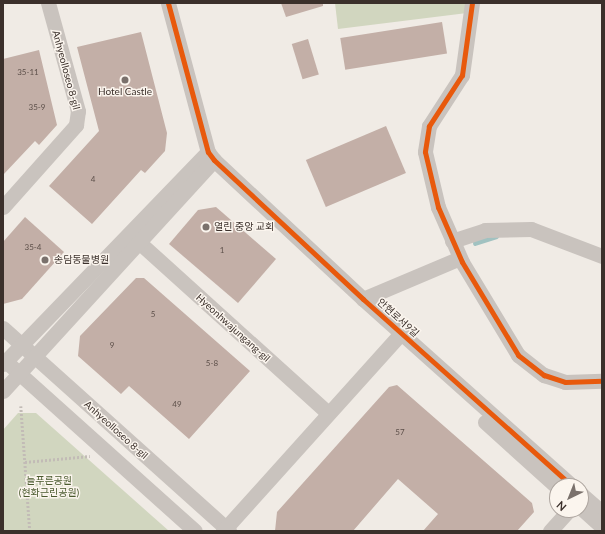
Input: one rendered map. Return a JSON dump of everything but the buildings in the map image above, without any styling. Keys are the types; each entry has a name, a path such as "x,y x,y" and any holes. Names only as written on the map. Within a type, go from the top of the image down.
{"street":[{"name":"Anhyeolloseo 8-gil","path":"3,207 76,125 78,112 48,3"},
{"path":"160,3 207,159"},
{"path":"168,3 207,159"},
{"path":"472,3 462,75 429,126 425,152 429,178 452,241 460,258 527,363 544,375 565,382 602,381"},
{"path":"3,390 34,356 134,238 207,159"},
{"name":"안현로서9길","path":"207,159 363,299 397,336 559,478"},
{"name":"안현로서9길","path":"207,159 549,479"},
{"path":"452,241 485,230 532,229 602,256"},
{"path":"134,238 4,361 195,531"},
{"name":"Hyeonhwajungang-gil","path":"134,238 328,413"},
{"path":"363,299 460,258"},
{"name":"Anhyeolloseo 8-gil","path":"3,328 226,530"},
{"path":"226,530 397,336"},
{"name":"안현로서9길","path":"589,503 602,512"},
{"name":"안현로서9길","path":"589,509 602,527"},
{"path":"550,531 562,518"}],"path":[{"path":"21,406 30,531"},
{"path":"25,462 91,456"}],"green space":[{"path":"335,3 468,3 467,13 338,29"},
{"name":"늘푸른공원 (현화근린공원)","path":"18,413 36,413 169,531 3,531 3,430"}],"waterway":[{"path":"475,243 496,236"}],"cycle path":[{"path":"168,3 208,152 214,160 363,299 563,478"},
{"path":"472,3 462,75 429,126 425,152 438,207 462,262 518,355 544,375 565,382 602,381"}],"place":[{"name":"Hotel Castle","path":"125,80"},
{"name":"열린 중앙 교회","path":"206,227"},
{"name":"송담동물병원","path":"45,260"}]}
